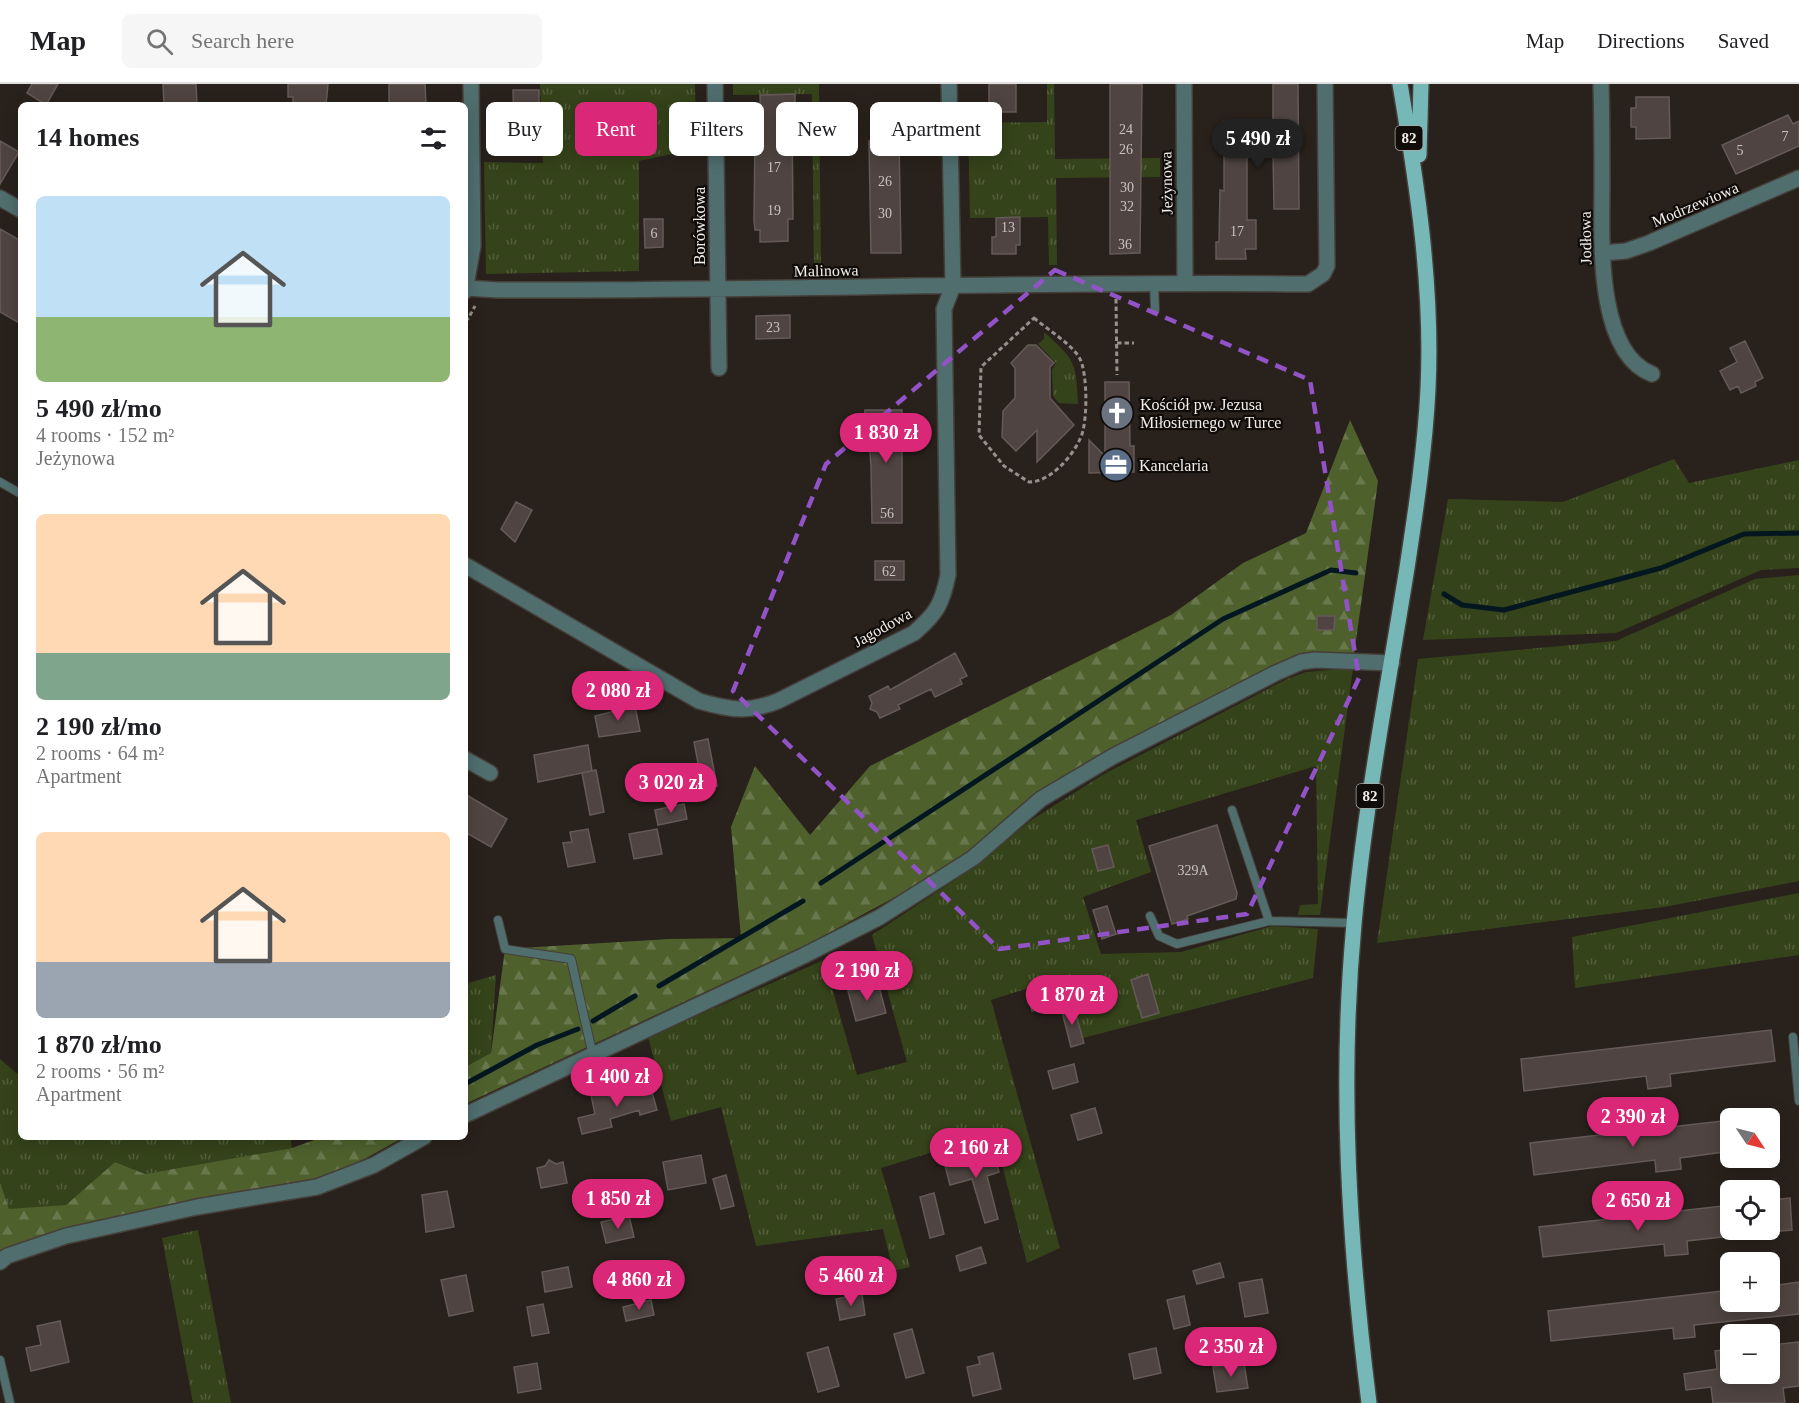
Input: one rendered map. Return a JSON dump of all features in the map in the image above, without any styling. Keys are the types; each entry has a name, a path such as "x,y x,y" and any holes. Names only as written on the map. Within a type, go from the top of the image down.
{"main road":[{"name":"82","path":"1369,1403 1355,1287 1347,1180 1347,1021 1354,923 1368,810 1414,521 1428,388 1429,318 1418,191 1400,84"},
{"name":"82","path":"1418,191 1421,84"}],"street":[{"path":"468,277 473,246 471,84"},
{"name":"Borówkowa","path":"715,84 719,368"},
{"name":"Jagodowa","path":"468,567 699,701 736,710 756,709 778,701 914,633 939,608 948,575 944,309 953,286 949,84"},
{"name":"Jeżynowa","path":"1184,84 1185,283"},
{"name":"Malinowa","path":"468,289 717,291 1154,283 1308,284 1323,274 1327,266 1325,84"},
{"name":"Jodłowa","path":"1601,84 1602,253 1607,300 1622,345 1640,370 1652,374"},
{"name":"Modrzewiowa","path":"1602,253 1626,250 1649,243 1799,178"},
{"path":"0,198 18,208"},
{"path":"468,1114 593,1056 880,916 973,858 1041,799 1112,757 1275,673 1301,662 1315,660 1392,663"},
{"path":"468,761 490,773"},
{"path":"0,1262 8,1256 66,1236 197,1207 317,1187 374,1165 419,1140"}],"lane":[{"path":"1154,283 1155,310"},
{"path":"0,482 18,493"},
{"path":"1232,810 1269,921"},
{"path":"1150,916 1159,936 1177,944 1269,921 1354,923"},
{"path":"498,920 505,949 571,959 593,1056"},
{"path":"1793,1037 1799,1101"},
{"path":"0,1360 10,1403"}],"path":[{"path":"1116,294 1117,375"},
{"path":"468,319 478,302"},
{"path":"1034,318 1080,358 1084,374 1084,427 1080,440 1050,475 1042,480 1029,482 1011,472 988,449 979,435 979,423 981,367 1034,318"},
{"path":"1117,343 1134,344"}],"highlighted area":[{"path":"1055,270 1310,380 1359,678 1247,914 999,949 733,691 826,464"}],"green space":[{"path":"540,84 695,84 695,102 669,102 669,155 639,161 639,271 486,274 484,162 543,163 543,156 563,156 563,102 541,102"},
{"path":"733,84 819,84 819,102 812,102 812,94 733,95"},
{"path":"1047,84 1054,84 1055,159 1160,158 1160,177 1056,178 1057,265 1049,265 1048,217 970,218 969,156 1002,156 1002,123 1047,122"},
{"path":"813,156 820,156 821,268 814,268"},
{"path":"1044,332 1063,350 1072,363 1075,370 1078,404 1059,403 1053,396 1052,370 1056,363 1038,344 1044,339"},
{"path":"1350,420 1378,481 1354,655 1295,657 1018,810 957,860 923,882 810,943 468,1103 468,1065 491,1053 505,949 669,939 741,938 731,827 755,766 810,835 870,766 1171,615 1243,563 1306,533"},
{"path":"1674,459 1689,483 1799,460 1799,568 1761,570 1616,633 1423,640 1448,499 1563,502"},
{"path":"1799,575 1799,881 1664,907 1377,943 1418,659 1616,641 1755,579"},
{"path":"1353,668 1320,915 1298,915 1300,905 1318,904 1316,766 1136,820 1151,872 1083,897 1101,954 1181,952 1272,926 1318,929 1313,978 1083,1038 1066,976 991,1000 1060,1248 1027,1263 994,1133 881,1168 910,1267 893,1271 883,1229 756,1246 721,1107 671,1121 648,1037 824,960 857,1075 907,1062 872,935 955,880 1033,819 1104,774 1287,679 1306,672"},
{"path":"1799,893 1799,955 1575,988 1572,937"},
{"path":"496,975 491,1053 468,1065 468,983"},
{"path":"0,1059 18,1074 18,1140 291,1140 292,1148 145,1174 115,1162 66,1205 9,1210 0,1182"},
{"path":"315,1140 399,1140 352,1166 321,1178 225,1194 132,1214 0,1253 0,1182 9,1209 66,1205 115,1162 145,1174 292,1148"},
{"path":"198,1230 231,1403 193,1403 162,1238"}],"building":[{"path":"32,84 58,84 48,102 41,102 27,93"},
{"path":"163,84 196,84 197,102 164,102"},
{"path":"288,84 328,84 326,102 293,102 293,97 288,97"},
{"path":"389,84 425,84 426,102 389,102"},
{"path":"989,84 1016,84 1016,112 1002,112 1002,102 989,102"},
{"path":"1110,84 1142,84 1140,253 1110,254"},
{"path":"1273,84 1298,84 1299,209 1274,209 1273,154 1247,155 1247,220 1256,220 1256,249 1245,249 1246,259 1216,259 1216,242 1219,242 1220,190 1224,191 1224,121 1273,123"},
{"path":"513,90 539,90 539,102 513,102"},
{"path":"795,94 795,102 776,102 776,156 792,156 793,219 788,219 788,241 760,242 760,230 755,230 755,156 764,156 764,102 760,102 760,95"},
{"path":"1636,97 1669,97 1670,138 1636,139 1636,127 1631,127 1631,108 1636,108"},
{"path":"1788,115 1793,124 1799,121 1799,146 1736,174 1722,145"},
{"path":"0,141 18,151 18,154 0,184"},
{"path":"869,141 870,156 899,156 901,253 871,253"},
{"path":"1020,217 1020,245 1016,245 1016,254 992,254 992,237 996,237 996,218"},
{"path":"644,219 663,219 663,247 645,248"},
{"path":"0,229 18,239 18,322 0,312"},
{"path":"790,315 790,338 756,339 756,316"},
{"path":"1745,341 1763,378 1755,382 1756,386 1741,393 1738,386 1730,390 1720,371 1737,362 1730,348"},
{"path":"1028,345 1036,345 1054,363 1050,367 1050,398 1074,425 1037,462 1037,430 1016,451 1002,437 1003,411 1015,398 1015,368 1011,363"},
{"path":"1105,382 1129,382 1130,446 1134,446 1134,472 1089,473 1089,440 1105,456"},
{"path":"865,410 902,410 902,523 872,523 871,466 868,429 864,429"},
{"path":"516,502 532,510 515,542 501,529"},
{"path":"875,561 904,561 904,580 875,580"},
{"path":"1317,616 1335,616 1334,630 1317,630"},
{"path":"955,653 967,676 960,679 962,684 935,697 931,689 898,705 900,709 880,718 877,712 870,709 872,703 869,696 888,686 890,690"},
{"path":"635,706 640,731 599,737 595,716"},
{"path":"708,739 717,786 703,789 694,742"},
{"path":"588,745 592,771 538,782 534,755"},
{"path":"596,770 604,812 590,815 582,773"},
{"path":"468,796 507,819 491,847 468,834"},
{"path":"684,804 687,819 658,825 655,810"},
{"path":"1217,825 1237,893 1236,899 1187,916 1188,919 1172,924 1149,846"},
{"path":"588,829 595,862 568,867 563,843 572,842 570,832"},
{"path":"657,829 662,854 634,859 629,834"},
{"path":"1108,845 1114,867 1098,871 1092,849"},
{"path":"1107,906 1116,934 1102,939 1093,910"},
{"path":"1148,974 1159,1013 1142,1018 1131,980"},
{"path":"878,983 886,1013 856,1021 848,991"},
{"path":"1068,984 1072,1000 1032,1011 1028,995"},
{"path":"1073,1004 1084,1043 1071,1047 1061,1008"},
{"path":"1771,1030 1775,1061 1670,1074 1671,1086 1648,1089 1646,1076 1524,1091 1521,1059"},
{"path":"1074,1064 1078,1082 1053,1089 1048,1071"},
{"path":"650,1085 657,1110 640,1115 639,1110 610,1119 612,1127 582,1134 578,1118 595,1114 591,1095 608,1091 609,1096"},
{"path":"1095,1108 1102,1133 1078,1140 1071,1115"},
{"path":"1720,1121 1720,1153 1680,1158 1681,1169 1656,1172 1655,1160 1534,1175 1530,1143"},
{"path":"993,1150 999,1172 987,1176 998,1219 985,1223 972,1179 950,1185 944,1162"},
{"path":"701,1155 706,1183 668,1190 663,1162"},
{"path":"549,1160 556,1164 563,1162 567,1183 541,1188 537,1168 545,1166"},
{"path":"726,1175 734,1206 721,1209 713,1179"},
{"path":"447,1191 454,1227 426,1232 422,1195"},
{"path":"934,1193 944,1234 930,1238 920,1197"},
{"path":"1790,1198 1792,1230 1780,1231 1780,1199"},
{"path":"1720,1206 1720,1237 1687,1241 1688,1254 1665,1256 1664,1244 1543,1257 1539,1227"},
{"path":"629,1216 634,1237 606,1243 601,1222"},
{"path":"981,1247 986,1263 960,1271 956,1256"},
{"path":"1220,1263 1224,1277 1197,1284 1193,1271"},
{"path":"568,1267 572,1287 545,1292 542,1272"},
{"path":"466,1275 473,1311 449,1316 441,1280"},
{"path":"1262,1279 1268,1313 1245,1317 1239,1283"},
{"path":"1799,1282 1799,1314 1694,1325 1695,1337 1674,1339 1673,1328 1551,1341 1548,1311 1720,1291 1720,1312 1780,1312 1780,1285"},
{"path":"862,1294 865,1315 840,1320 836,1299"},
{"path":"1184,1296 1190,1325 1174,1329 1167,1300"},
{"path":"651,1300 654,1315 626,1321 623,1307"},
{"path":"543,1304 549,1333 532,1336 527,1307"},
{"path":"60,1321 69,1362 31,1371 26,1348 41,1345 37,1326"},
{"path":"912,1329 924,1373 906,1378 894,1334"},
{"path":"1799,1342 1799,1386 1783,1388 1785,1403 1713,1403 1711,1387 1686,1390 1684,1374 1717,1369 1715,1351 1720,1350 1720,1384 1780,1384 1780,1344"},
{"path":"828,1347 839,1386 818,1392 807,1353"},
{"path":"1156,1348 1161,1373 1134,1379 1129,1354"},
{"path":"993,1353 1001,1389 973,1396 967,1367 980,1364 978,1357"},
{"path":"537,1363 541,1389 518,1393 514,1367"},
{"path":"1244,1363 1248,1388 1217,1392 1213,1367"}],"waterway":[{"path":"1444,594 1462,605 1504,610 1661,568 1744,534 1799,533"},
{"path":"821,883 1223,619 1331,570 1356,573"},
{"path":"659,986 803,901"},
{"path":"593,1021 635,996"},
{"path":"468,1082 537,1045 578,1029"}],"place":[{"name":"Kościół pw. Jezusa Miłosiernego w Turce","path":"1117,413"},
{"name":"Kancelaria","path":"1116,465"}]}
